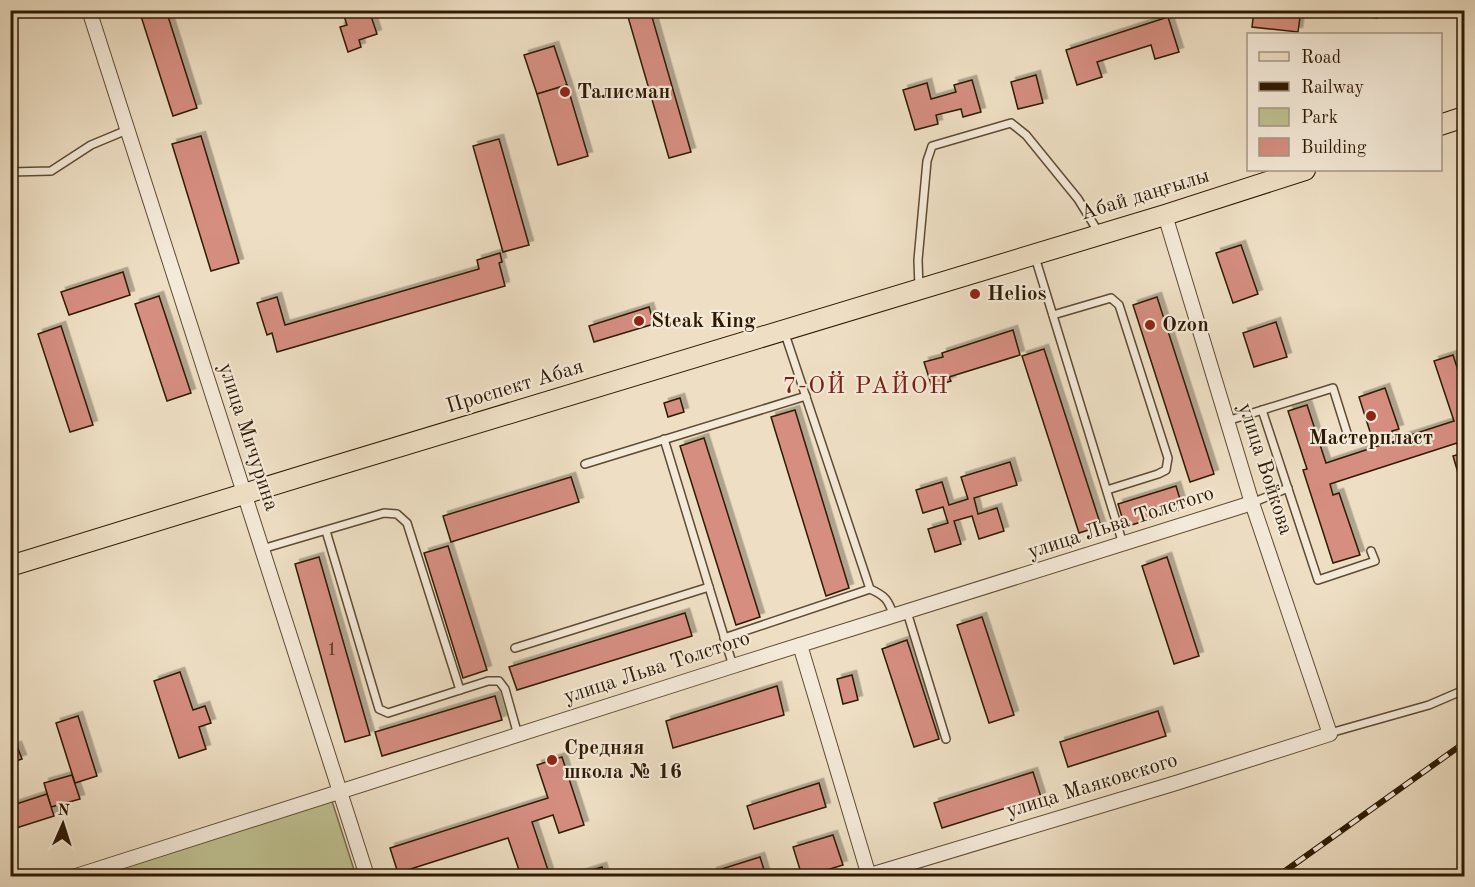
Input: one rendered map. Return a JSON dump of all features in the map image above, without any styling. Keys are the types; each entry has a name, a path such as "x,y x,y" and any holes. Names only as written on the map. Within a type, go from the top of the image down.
{"main road":[{"path":"1442,124 1464,117"},
{"name":"Абай даңғылы","path":"1034,255 1302,171"},
{"name":"Проспект Абая","path":"10,566 1034,255"}],"street":[{"name":"улица Мичурина","path":"89,10 367,876"},
{"name":"улица Войкова","path":"1165,215 1252,503 1330,734"},
{"name":"улица Льва Толстого","path":"76,876 1252,503"},
{"path":"800,645 868,876"},
{"name":"улица Маяковского","path":"868,876 1330,734"}],"lane":[{"path":"919,290 919,249 927,161 932,146 1011,123 1026,135 1078,199 1100,235"},
{"path":"10,172 51,171 91,146 127,129"},
{"path":"1034,255 1123,544"},
{"path":"1053,315 1111,298 1119,305 1168,458 1166,470 1107,490"},
{"path":"784,331 870,589"},
{"path":"1227,421 1333,388 1348,436"},
{"path":"585,464 806,396"},
{"path":"1262,410 1318,580 1375,561 1371,551"},
{"path":"664,439 733,666"},
{"path":"1252,503 1288,488"},
{"path":"262,549 384,513 397,514 407,523 460,690"},
{"path":"326,531 379,709 388,712 488,681 499,681 505,689 518,735"},
{"path":"515,648 709,587"},
{"path":"724,638 870,589 879,593 888,599 901,614 946,739"},
{"path":"1330,734 1429,705 1464,690"}],"green space":[{"path":"332,801 356,876 95,876"}],"building":[{"path":"139,10 166,10 197,108 173,116"},
{"path":"342,10 369,10 377,34 359,40 361,47 348,52 340,27 347,25"},
{"path":"626,10 650,10 691,152 669,158"},
{"path":"1254,10 1301,10 1298,32 1252,27"},
{"path":"1354,10 1378,10 1377,18 1354,15"},
{"path":"1168,17 1179,52 1155,59 1151,45 1097,62 1102,77 1077,85 1066,50"},
{"path":"554,46 567,85 537,94 524,55"},
{"path":"1036,75 1043,103 1018,109 1011,82"},
{"path":"972,80 981,112 963,117 961,109 936,115 938,124 915,130 903,90 927,83 931,99 956,92 954,85"},
{"path":"567,85 588,156 558,165 537,94"},
{"path":"201,136 239,263 211,271 172,144"},
{"path":"499,139 529,245 503,252 473,146"},
{"path":"1241,245 1258,294 1233,303 1216,253"},
{"path":"500,253 502,262 499,263 505,286 277,352 272,333 267,335 257,303 277,297 285,325 479,269 477,260"},
{"path":"123,272 130,295 69,315 61,292"},
{"path":"159,296 191,393 167,401 135,304"},
{"path":"1157,297 1214,474 1190,482 1133,305"},
{"path":"649,307 654,324 594,342 589,326"},
{"path":"1276,322 1287,357 1254,367 1243,333"},
{"path":"61,326 93,425 70,432 38,334"},
{"path":"1013,330 1020,355 949,377 951,381 932,387 924,362 943,357 942,353"},
{"path":"1044,349 1101,526 1079,533 1022,356"},
{"path":"1453,355 1464,389 1464,493 1453,456 1460,454 1457,443 1330,484 1333,495 1339,493 1360,555 1333,563 1303,470 1307,469 1288,411 1307,405 1326,463 1381,445 1379,436 1372,438 1359,397 1385,388 1399,429 1392,431 1395,440 1454,421 1434,361"},
{"path":"680,398 684,412 668,417 664,403"},
{"path":"795,410 849,588 826,596 771,417"},
{"path":"704,438 760,617 736,625 680,446"},
{"path":"1010,462 1017,485 974,498 978,514 997,508 1004,531 979,539 972,516 954,521 961,544 935,552 928,529 948,523 943,507 923,513 916,490 942,482 949,505 968,499 961,477"},
{"path":"571,477 579,502 451,542 443,516"},
{"path":"1176,486 1183,509 1125,527 1118,504"},
{"path":"448,546 487,670 463,678 424,553"},
{"path":"319,557 370,735 345,742 295,564"},
{"path":"1167,557 1199,656 1174,664 1142,566"},
{"path":"685,613 692,636 517,690 509,667"},
{"path":"982,617 1014,715 989,723 957,625"},
{"path":"907,640 939,739 914,747 882,649"},
{"path":"180,672 193,710 205,706 211,723 199,727 206,749 179,758 154,681"},
{"path":"852,675 858,700 843,704 837,679"},
{"path":"777,686 784,715 673,748 666,721"},
{"path":"495,696 502,720 382,756 375,732"},
{"path":"1158,711 1166,736 1068,767 1060,742"},
{"path":"78,716 97,776 75,783 56,723"},
{"path":"17,746 22,759 10,763 10,748"},
{"path":"562,757 584,825 559,833 553,815 532,822 550,876 521,876 508,838 398,873 390,848 548,798 537,765"},
{"path":"1033,772 1041,797 942,828 934,803"},
{"path":"72,775 80,799 51,807 44,783"},
{"path":"819,783 826,807 754,829 747,806"},
{"path":"47,794 54,816 10,830 10,806"},
{"path":"833,835 843,865 802,876 793,847"},
{"path":"760,857 766,876 713,876 712,872"},
{"path":"602,867 605,876 573,876"}],"railway":[{"path":"1278,876 1464,743"}],"place":[{"name":"Талисман","path":"565,92"},
{"name":"Helios","path":"975,294"},
{"name":"Steak King","path":"639,321"},
{"name":"Ozon","path":"1150,325"},
{"name":"Мастерпласт","path":"1371,416"},
{"name":"Средняя школа № 16","path":"552,760"}],"district":[{"name":"7-ОЙ РАЙОН","path":"866,387"}]}
